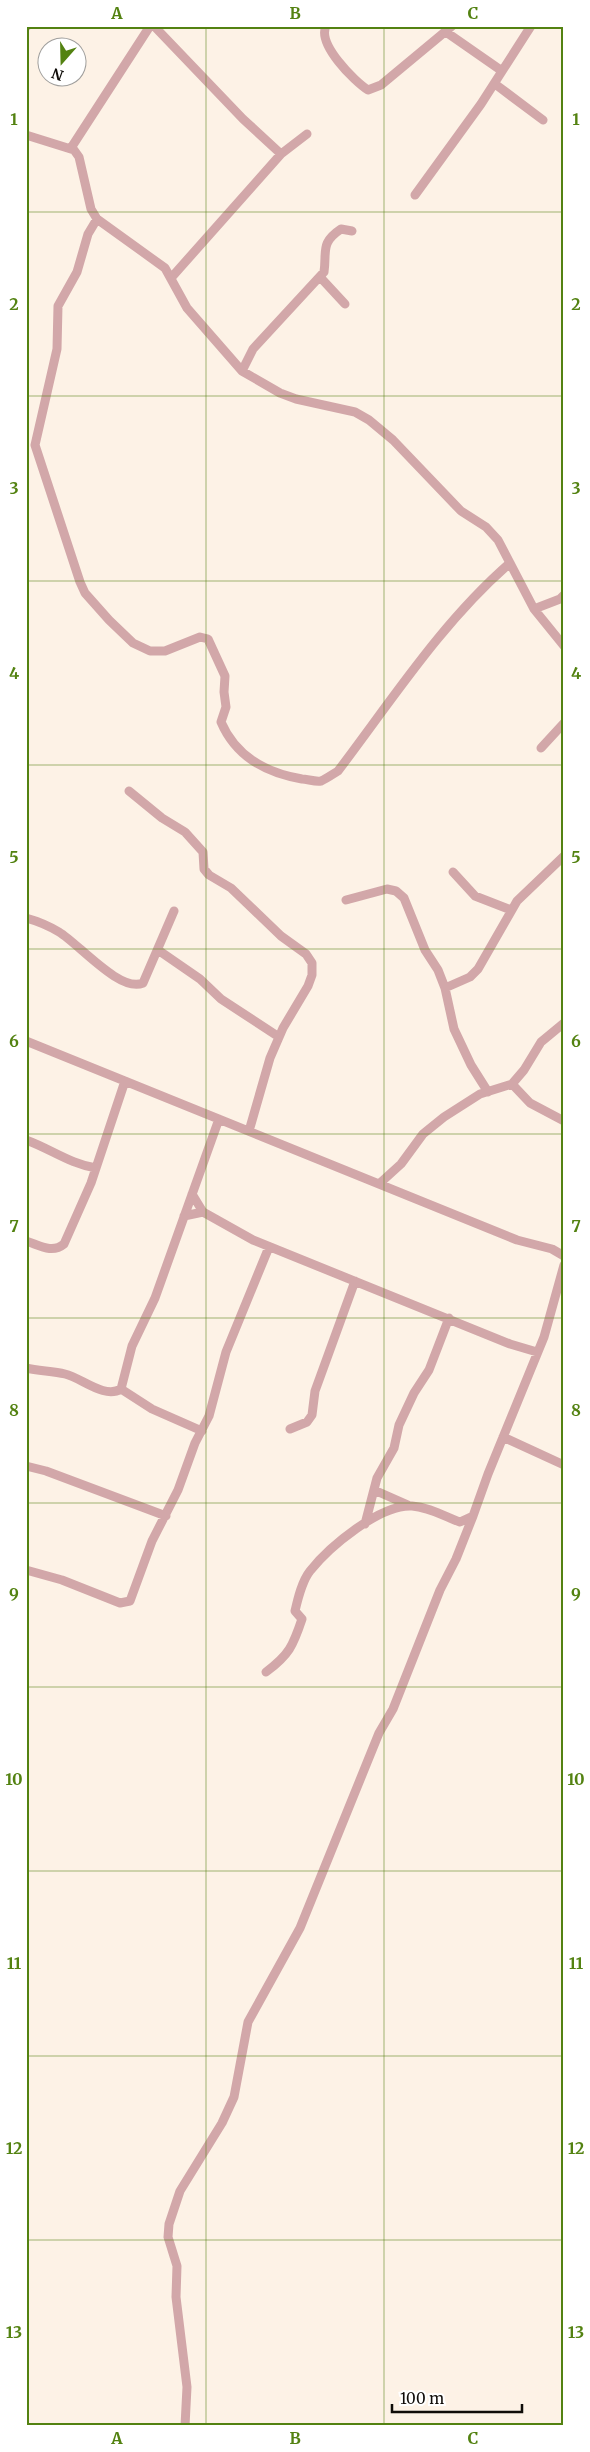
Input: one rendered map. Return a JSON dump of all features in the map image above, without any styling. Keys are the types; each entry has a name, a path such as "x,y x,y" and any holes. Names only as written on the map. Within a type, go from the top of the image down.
{"street":[{"path":"71,148 150,26"},
{"path":"154,26 242,119 281,154"},
{"path":"326,26 323,32 326,42 337,58 368,90 381,85 449,29 502,71"},
{"path":"416,195 532,26"},
{"path":"494,84 543,120"},
{"path":"171,278 281,154 307,134"},
{"path":"26,135 71,148 79,157 91,209 97,219 165,268 187,308 242,371 280,393 296,399 355,412 369,420 412,458 434,484 461,510 486,527 498,540 534,610 564,646"},
{"path":"97,219 88,234 77,272 58,306 57,349 35,445 40,463 58,510 73,563 86,593 133,643 150,651 165,651 200,637 208,639 225,676 224,692 226,707 220,722 232,740 252,760 264,769 310,780 320,781 338,771 450,622 484,585 510,563"},
{"path":"242,371 253,349 324,272 324,254 329,238 341,229 352,231"},
{"path":"320,277 345,304"},
{"path":"534,610 560,599 564,595"},
{"path":"541,748 564,724"},
{"path":"129,791 162,818 185,832 203,852 204,869 209,875 231,888 281,936 306,954 312,963 312,975 308,986 279,1037 270,1058 249,1131"},
{"path":"445,988 470,977 478,969 511,910 533,884 564,856"},
{"path":"452,872 475,896 511,910"},
{"path":"346,900 387,889 396,891 404,898 424,950 438,970 445,988 454,1030 471,1065 488,1092"},
{"path":"26,918 58,932 127,984 137,986 143,983 174,912"},
{"path":"158,950 200,979 226,1002 279,1037"},
{"path":"379,1184 401,1164 423,1134 465,1102 512,1084 524,1070 541,1042 564,1022"},
{"path":"26,1041 517,1240 552,1249 564,1256"},
{"path":"26,1241 50,1249 56,1249 64,1244 96,1168 125,1081"},
{"path":"512,1084 530,1103 564,1121"},
{"path":"26,1368 65,1374 102,1390 116,1392 120,1389 132,1346 155,1298 219,1119"},
{"path":"26,1140 45,1147 79,1166 96,1168"},
{"path":"192,1194 204,1212 269,1247 537,1352"},
{"path":"184,1216 204,1212"},
{"path":"552,1249 564,1245"},
{"path":"26,1570 52,1576 126,1603 133,1597 142,1566 166,1516 195,1443 209,1416 226,1352 269,1247"},
{"path":"185,2426 187,2387 176,2297 177,2266 168,2237 169,2224 180,2191 222,2124 234,2097 248,2022 300,1928 379,1732 393,1709 440,1590 456,1559 474,1516 503,1437 544,1338 564,1265"},
{"path":"290,1429 308,1422 312,1414 315,1391 355,1281"},
{"path":"365,1524 382,1467 394,1448 398,1425 429,1370 449,1318"},
{"path":"120,1389 152,1409 202,1431"},
{"path":"503,1437 564,1465"},
{"path":"26,1466 46,1471 166,1516"},
{"path":"374,1490 410,1506 430,1510 460,1522 474,1516"},
{"path":"266,1672 284,1658 291,1649 302,1619 295,1611 309,1572 335,1545 365,1524 381,1514 410,1506"}]}
